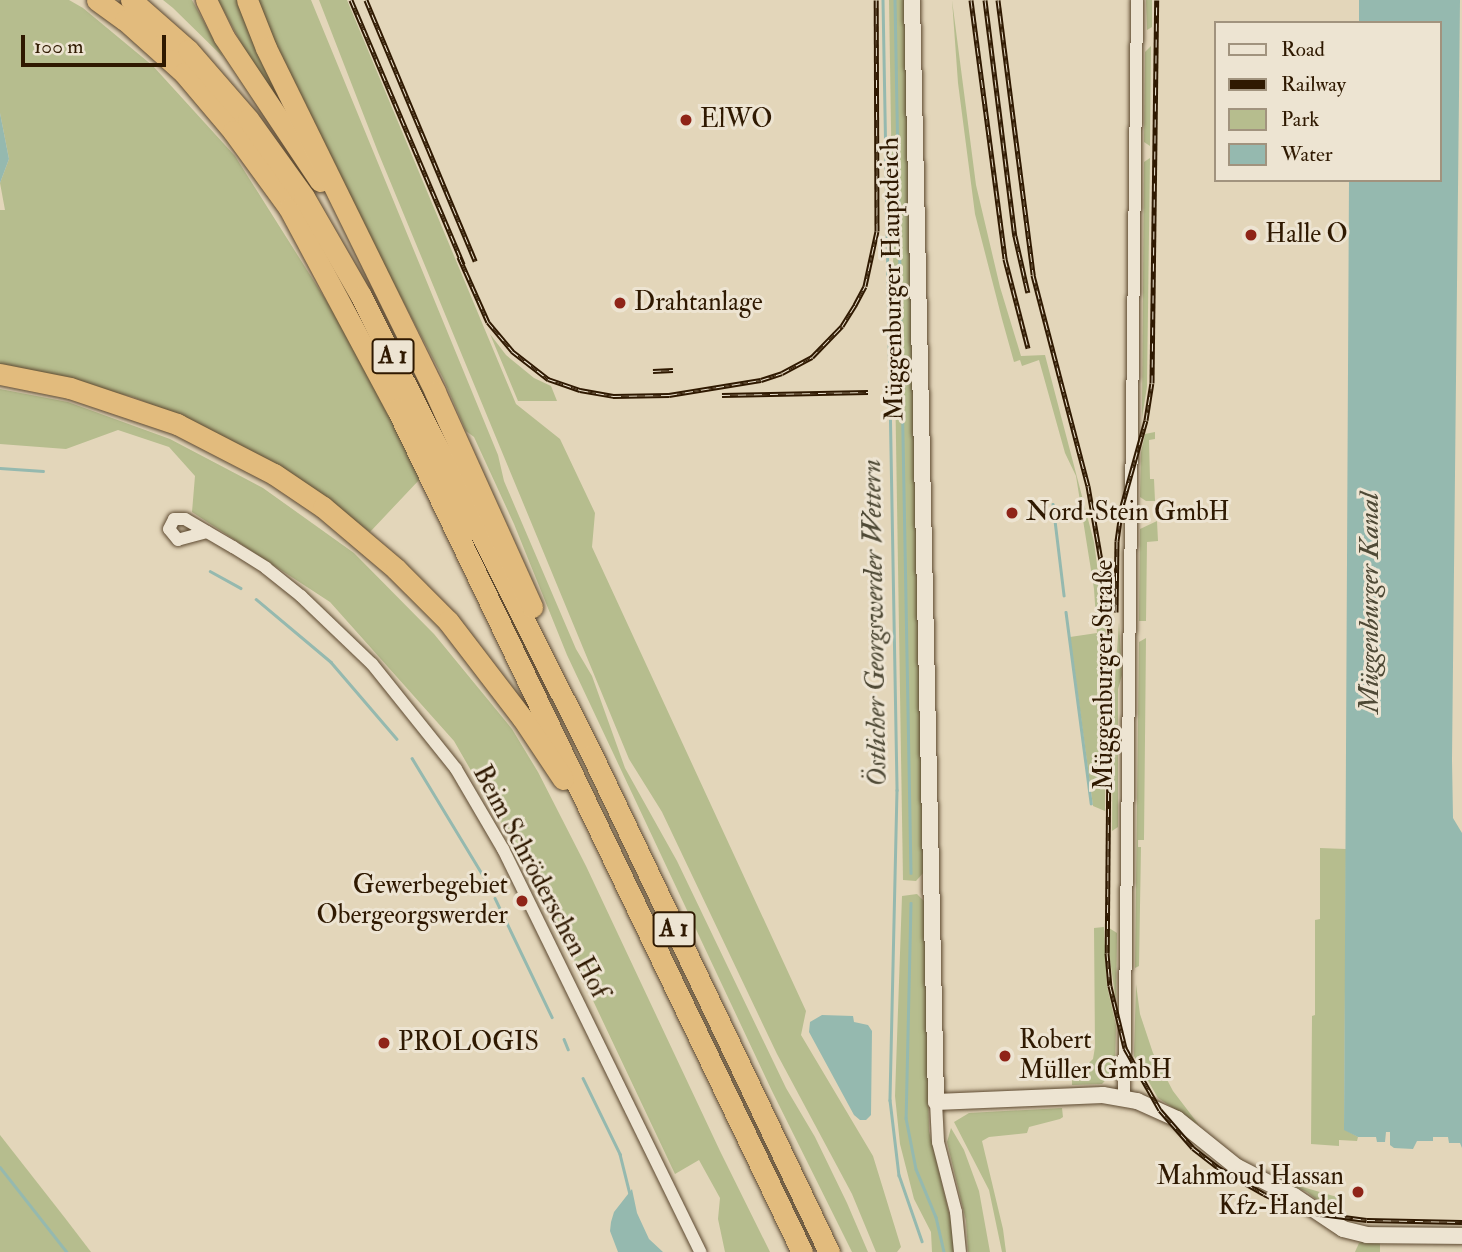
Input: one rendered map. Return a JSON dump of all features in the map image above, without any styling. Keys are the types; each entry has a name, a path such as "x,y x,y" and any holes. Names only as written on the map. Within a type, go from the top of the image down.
{"highway":[{"path":"97,0 125,20 184,73 233,131 289,208 397,410 599,833"},
{"name":"A 1","path":"131,0 188,50 219,84 270,148 310,207 408,386 592,755 829,1252"},
{"path":"206,0 224,37 363,247"},
{"path":"247,0 266,48 479,486 592,755"},
{"name":"A 1","path":"0,374 69,388 177,424 274,474 323,507 396,569 448,621 523,719 599,833 802,1252"}],"street":[{"name":"Müggenburger Hauptdeich","path":"912,0 936,1102"},
{"name":"Müggenburger Straße","path":"1124,1098 1137,0"},
{"name":"Beim Schröderschen Hof","path":"207,532 266,568 333,624 391,686 456,769 503,849 700,1252"},
{"path":"960,1252 956,1212 938,1142 936,1102 1103,1095 1152,1106 1177,1119 1237,1167 1294,1196 1343,1229 1367,1235 1462,1236"}],"green space":[{"path":"0,0 69,0 83,8 153,66 235,156 360,354 420,479 370,532 283,468 189,420 133,397 0,366 0,210 5,210 0,183 9,159 0,113"},
{"path":"163,0 192,0 223,57 173,8"},
{"path":"218,0 243,0 313,153 247,54"},
{"path":"254,0 311,0 498,455 504,481 576,649 592,676 625,768 677,861 786,1088 815,1137 868,1252 852,1252 772,1091 567,655 514,524 474,437 466,431 443,378 319,140"},
{"path":"319,0 347,0 516,404 560,439 595,513 592,547 806,1011 801,1035 873,1156 901,1247 897,1252 876,1252 852,1194 777,1054 662,812 629,759 378,152"},
{"path":"889,0 907,0 924,872 916,881 903,880"},
{"path":"952,0 976,185 1000,287 1021,356 1045,355 1094,542 1106,634 1105,811 1093,806 1070,637 1097,633 1094,589 1076,476 1065,453 1039,360 1022,366 1020,360 1014,362 1002,319 975,214 958,83"},
{"path":"1146,0 1152,0 1152,27 1147,30"},
{"path":"1151,46 1150,146 1144,142 1145,52"},
{"path":"1150,158 1147,387 1142,418 1144,162"},
{"path":"490,334 506,355 534,378 551,386 557,401 518,401"},
{"path":"0,389 68,402 170,439 263,488 354,553 434,634 512,729 538,772 586,866 770,1252 725,1252 718,1219 720,1198 699,1160 675,1174 545,899 454,741 330,602 192,512 195,476 169,447 118,430 66,449 0,444"},
{"path":"1155,432 1155,439 1149,440 1150,479 1154,479 1155,501 1146,501 1140,497 1141,452 1145,434"},
{"path":"1157,521 1158,541 1147,542 1146,621 1139,621 1140,529"},
{"path":"1119,622 1122,675 1118,689 1118,827 1112,831 1113,710"},
{"path":"1146,638 1144,840 1138,840 1138,847 1141,847 1139,966 1135,968 1139,642"},
{"path":"1320,848 1346,849 1344,1129 1358,1137 1357,1141 1339,1140 1339,1146 1311,1144 1312,1016 1315,1015 1315,920 1320,919"},
{"path":"917,894 924,901 929,1131 951,1221 954,1252 932,1252 931,1232 914,1199 900,1144 895,1096 902,896"},
{"path":"1104,927 1107,986 1116,1025 1115,1070 1102,1084 1072,1085 1072,1079 1093,1059 1094,928"},
{"path":"1109,928 1117,933 1116,1003 1109,952"},
{"path":"1136,984 1140,1014 1153,1053 1173,1091 1199,1125 1158,1098 1134,1056"},
{"path":"1062,1108 1063,1117 1029,1127 1027,1133 989,1137 982,1141 1003,1229 1006,1252 1002,1252 989,1190 954,1122 969,1113"},
{"path":"951,1128 964,1150 979,1191 990,1252 968,1252 966,1221 947,1142"},
{"path":"0,1135 65,1218 91,1252 0,1252"},
{"path":"1282,1181 1337,1197 1339,1205 1322,1204 1307,1192"},
{"path":"1368,1240 1380,1243 1380,1252 1355,1252 1359,1243"}],"water":[{"name":"Müggenburger Kanal","path":"1359,0 1460,0 1452,760 1453,818 1462,833 1462,1148 1460,1143 1449,1143 1448,1137 1433,1137 1433,1141 1417,1141 1413,1149 1394,1148 1390,1145 1390,1132 1386,1132 1385,1142 1377,1142 1376,1137 1358,1137 1344,1130 1349,182 1441,182 1441,21 1359,21"},
{"path":"0,113 9,159 0,183"},
{"path":"822,1015 853,1016 854,1022 868,1025 872,1031 871,1115 866,1120 860,1120 854,1115 809,1032 810,1022"},
{"path":"632,1189 637,1213 649,1239 663,1252 618,1252 610,1231 611,1222 614,1212"}],"waterway":[{"name":"Östlicher Georgswerder Wettern","path":"883,0 897,790 890,1100 899,1175 922,1241"},
{"path":"895,0 911,873"},
{"path":"0,468 43,471"},
{"path":"1053,504 1064,595"},
{"path":"210,571 241,588"},
{"path":"256,599 331,662 397,739"},
{"path":"1066,612 1091,803"},
{"path":"412,758 484,877"},
{"path":"495,898 552,1017"},
{"path":"911,903 906,1118 916,1169 936,1217 944,1252"},
{"path":"564,1039 568,1049"},
{"path":"583,1078 620,1154 630,1194"},
{"path":"0,1167 67,1252"}],"railway":[{"path":"351,0 463,264"},
{"path":"366,0 475,261"},
{"path":"459,257 488,322 512,351 548,379 580,390 613,396 669,395 761,380 782,373 812,357 842,326 865,286 877,231 876,0"},
{"path":"971,0 1005,259 1028,348"},
{"path":"985,0 1015,236 1028,293"},
{"path":"998,0 1033,275 1088,486 1105,583 1110,633 1107,953 1110,986 1125,1048 1160,1110 1193,1148 1217,1167 1264,1194 1292,1207 1321,1214 1367,1220 1462,1222"},
{"path":"1116,612 1117,541 1122,506 1146,420 1152,383 1157,0"},
{"path":"653,371 673,370"},
{"path":"722,395 868,392"}],"place":[{"name":"ElWO","path":"686,120"},
{"name":"Halle O","path":"1251,235"},
{"name":"Drahtanlage","path":"620,303"},
{"name":"Nord-Stein GmbH","path":"1012,513"},
{"name":"Gewerbegebiet Obergeorgswerder","path":"522,901"},
{"name":"PROLOGIS","path":"384,1043"},
{"name":"Robert Müller GmbH","path":"1005,1056"},
{"name":"Mahmoud Hassan Kfz-Handel","path":"1358,1192"}]}
